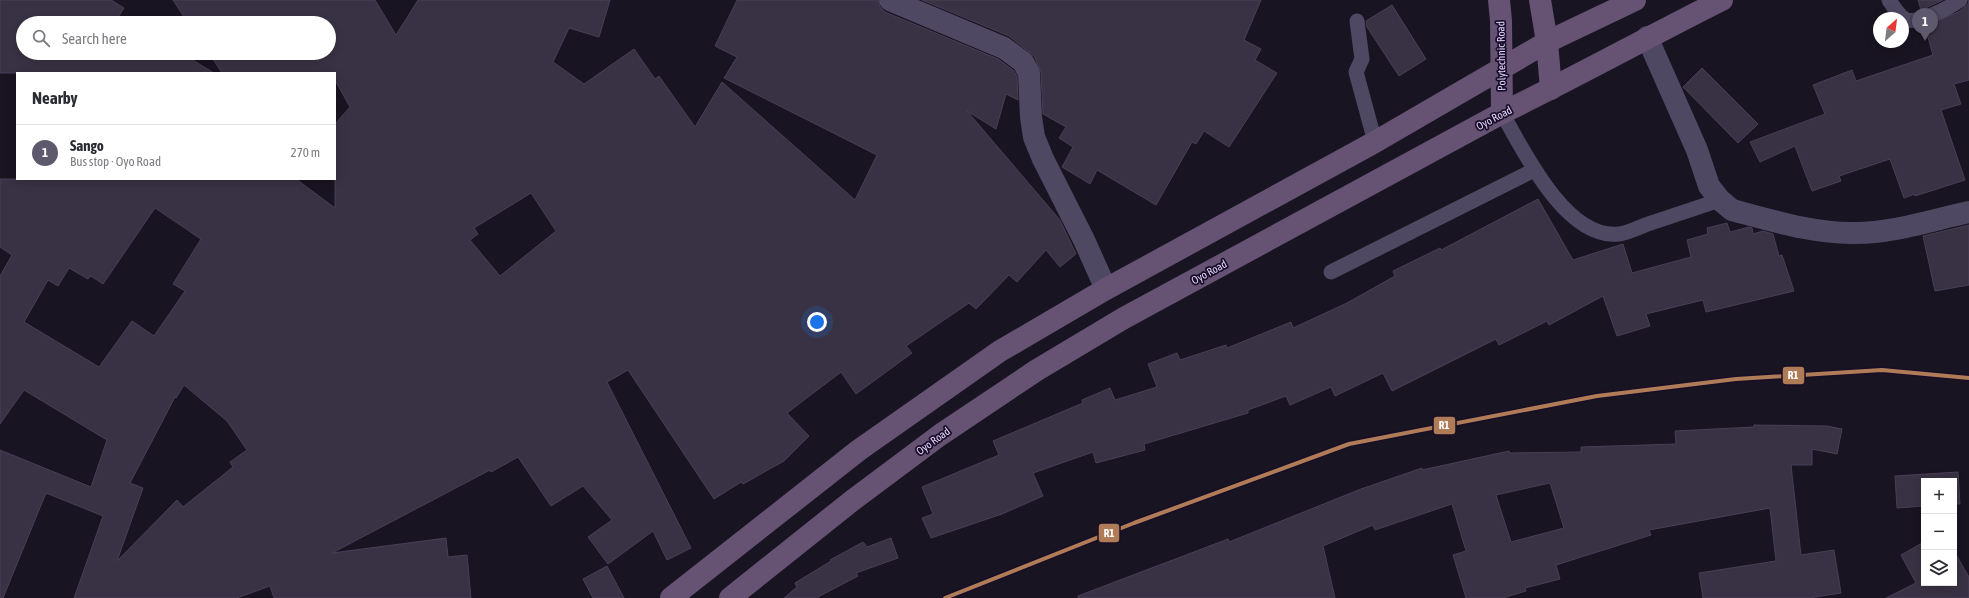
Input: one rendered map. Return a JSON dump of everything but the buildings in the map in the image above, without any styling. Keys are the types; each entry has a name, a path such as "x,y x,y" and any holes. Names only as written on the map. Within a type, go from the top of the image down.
{"main road":[{"name":"Polytechnic Road","path":"1499,0 1501,21 1500,70 1502,112"},
{"path":"1540,0 1547,42 1551,89"},
{"path":"671,598 859,450 1000,351 1106,289 1374,142 1547,42 1635,0"},
{"name":"Oyo Road","path":"730,598 853,500 940,435 1037,370 1124,318 1502,112 1551,89 1647,37 1722,0"}],"street":[{"path":"890,0 1004,48 1023,62 1029,73 1031,117 1034,137 1042,160 1084,240 1106,289"},
{"path":"1647,37 1697,150 1709,186 1720,200 1732,210 1824,231 1854,233 1877,232 1969,212"}],"lane":[{"path":"1889,0 1905,19 1913,22 1945,10 1960,0"},
{"path":"1357,21 1362,59 1356,72 1374,142"},
{"path":"1502,112 1534,170 1562,207 1580,221 1599,231 1618,234 1720,200"},
{"path":"1331,272 1534,170"}],"transit line":[{"name":"R1","path":"945,598 1134,523 1349,444 1597,396 1736,379 1882,370 1969,378"}],"place":[{"name":"Sango","path":"1925,41"}]}
